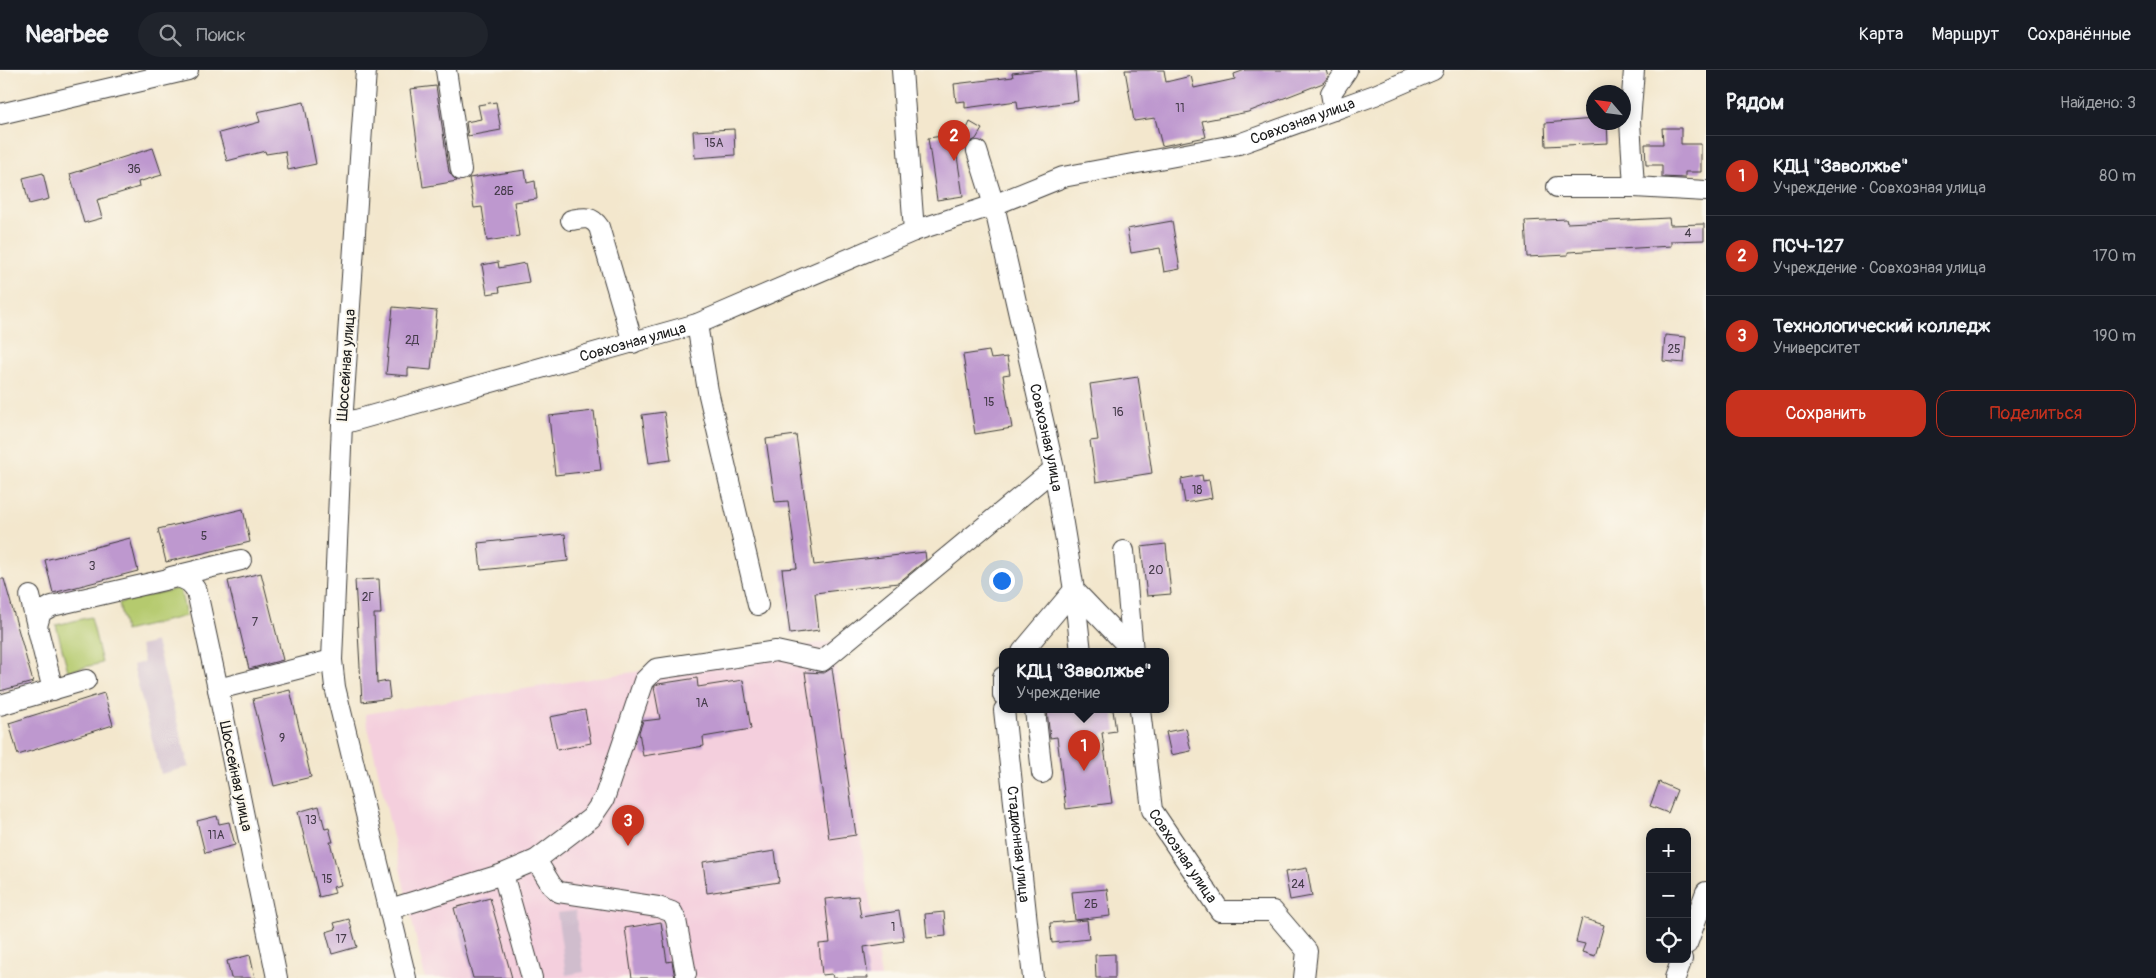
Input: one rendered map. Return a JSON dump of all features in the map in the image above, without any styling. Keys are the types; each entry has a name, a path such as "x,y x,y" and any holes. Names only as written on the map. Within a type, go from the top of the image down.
{"street":[{"path":"0,114 188,70"},
{"name":"Шоссейная улица","path":"366,70 342,424 332,660 335,687 406,978"},
{"path":"446,70 461,170"},
{"path":"902,70 914,231"},
{"path":"1334,110 1332,93 1347,70"},
{"name":"Совхозная улица","path":"342,424 696,324 914,231 994,205 1063,176 1239,144 1334,110 1433,70"},
{"path":"1634,70 1630,122 1634,187"},
{"path":"977,150 994,205"},
{"path":"1557,187 1634,187 1706,191"},
{"name":"Совхозная улица","path":"994,205 1054,470 1081,648"},
{"path":"571,220 587,217 594,220 599,227 633,342"},
{"path":"696,324 708,391 758,604"},
{"path":"390,909 503,874 536,860 591,818 604,800 644,681 656,669 776,651 822,661 1054,470"},
{"path":"1124,551 1131,648"},
{"path":"37,626 41,612 45,608 241,560"},
{"name":"Шоссейная улица","path":"169,578 187,580 194,585 197,592 277,978"},
{"path":"1025,648 1074,590 1128,648"},
{"path":"30,596 53,690"},
{"path":"218,689 332,660"},
{"path":"0,705 86,680"},
{"name":"Стадионная улица","path":"1004,713 1033,978"},
{"path":"1035,713 1042,772"},
{"name":"Совхозная улица","path":"1140,713 1152,810 1220,910 1273,911 1307,950 1304,978"},
{"path":"536,860 552,886 559,892 658,907 672,912 676,920 686,974"},
{"path":"503,874 532,978"},
{"path":"1691,933 1706,892"},
{"path":"1675,978 1681,963"}],"shaded area":[{"path":"832,641 881,978 425,978 365,714"},
{"path":"156,642 189,767 161,774 133,665 144,662 140,646"},
{"path":"575,911 584,972 566,975 557,913"}],"green space":[{"path":"180,588 186,616 125,631 119,603"},
{"path":"91,617 102,663 68,671 56,625"}],"building":[{"path":"1040,70 1075,70 1078,101 1018,109 1017,101 965,108 965,101 956,102 954,84 1013,77 1012,73"},
{"path":"1125,70 1164,70 1166,82 1191,76 1194,88 1235,79 1234,74 1245,70 1326,70 1328,77 1323,83 1248,112 1202,121 1206,137 1162,146 1155,118 1134,121"},
{"path":"436,86 449,172 457,181 423,187 410,89"},
{"path":"304,102 316,164 288,170 285,151 266,154 265,151 227,161 219,133 260,122 257,112"},
{"path":"496,102 501,130 468,136 466,122 481,119 478,105"},
{"path":"1586,120 1586,130 1607,130 1608,143 1546,146 1545,123"},
{"path":"970,122 982,129 976,139 969,143 965,149 955,143 963,196 937,200 928,138 965,133"},
{"path":"1662,128 1681,128 1681,144 1701,144 1701,172 1685,172 1685,178 1662,177 1662,165 1646,165 1645,144 1663,144"},
{"path":"734,129 735,155 695,158 693,131"},
{"path":"153,148 162,175 138,182 139,187 97,200 102,218 84,223 70,174"},
{"path":"525,170 527,183 535,181 537,199 514,202 519,236 487,241 482,207 474,208 469,178"},
{"path":"43,173 49,199 29,204 23,178"},
{"path":"1669,218 1670,225 1704,224 1704,240 1671,241 1671,246 1568,252 1568,255 1527,257 1525,221 1566,219 1567,223"},
{"path":"1172,221 1180,269 1164,272 1160,248 1131,253 1127,229"},
{"path":"498,262 499,268 525,263 529,282 499,287 500,292 487,294 482,265"},
{"path":"393,307 437,311 431,370 408,368 408,376 386,374"},
{"path":"1665,335 1686,337 1684,363 1663,361"},
{"path":"989,351 991,359 1007,357 1010,374 1003,375 1012,428 975,434 963,355"},
{"path":"1138,377 1152,473 1096,482 1090,441 1098,440 1090,384"},
{"path":"594,411 601,470 555,475 549,416"},
{"path":"664,412 671,460 649,463 642,415"},
{"path":"796,435 814,565 925,552 926,560 898,583 815,593 819,630 790,634 782,569 797,568 788,501 775,502 766,439"},
{"path":"1202,475 1203,481 1209,480 1212,498 1185,503 1181,479"},
{"path":"243,509 250,542 166,562 158,529"},
{"path":"565,534 568,561 481,570 478,543"},
{"path":"130,538 138,571 53,593 45,560"},
{"path":"1166,544 1171,594 1147,596 1141,547"},
{"path":"261,573 283,660 249,669 228,581"},
{"path":"0,579 4,579 33,682 0,691"},
{"path":"379,579 381,614 374,614 377,683 388,681 390,698 362,702 355,580"},
{"path":"832,668 856,835 829,839 805,672 824,673"},
{"path":"697,678 698,687 743,680 751,729 703,737 704,746 643,756 639,732 643,721 660,719 654,687 658,684"},
{"path":"290,690 311,777 274,786 253,699"},
{"path":"104,693 113,725 18,755 9,723"},
{"path":"585,710 591,743 557,750 550,717"},
{"path":"1047,713 1113,713 1116,731 1102,733 1112,803 1066,809 1057,737 1050,738"},
{"path":"1186,728 1191,751 1171,755 1166,732"},
{"path":"1659,782 1677,790 1668,813 1650,806"},
{"path":"319,806 325,829 329,828 333,842 330,842 341,885 333,887 335,893 319,897 298,812"},
{"path":"217,816 219,824 229,822 235,845 205,853 197,821"},
{"path":"775,851 779,882 707,893 703,862"},
{"path":"1307,868 1312,896 1290,900 1285,872"},
{"path":"1107,889 1110,916 1075,920 1072,892"},
{"path":"858,896 861,917 899,911 904,941 864,947 868,978 833,978 832,974 822,975 819,944 830,943 825,899"},
{"path":"490,898 512,978 473,978 454,908"},
{"path":"944,912 946,936 927,938 925,914"},
{"path":"1582,918 1604,925 1595,956 1582,952 1585,944 1576,942"},
{"path":"349,919 357,947 332,954 326,932 336,929 334,923"},
{"path":"1087,920 1089,939 1052,943 1050,923"},
{"path":"661,922 667,962 672,961 675,978 632,978 625,928"},
{"path":"1115,954 1115,978 1096,978 1095,955"},
{"path":"250,955 255,978 231,978 227,961"}],"place":[{"name":"ПСЧ-127","path":"954,161"},
{"name":"КДЦ \"Заволжье\"","path":"1084,771"},
{"name":"Технологический колледж","path":"628,846"}]}
